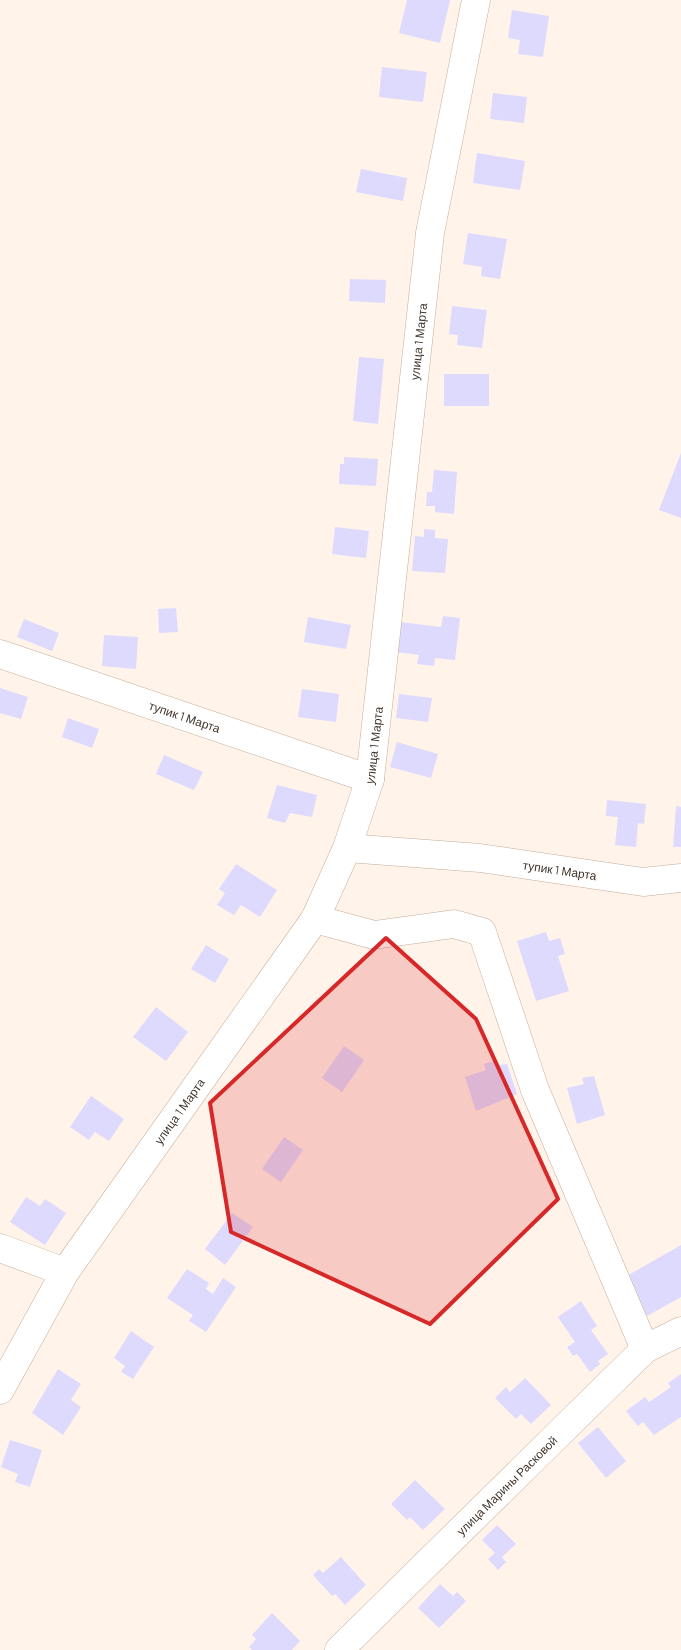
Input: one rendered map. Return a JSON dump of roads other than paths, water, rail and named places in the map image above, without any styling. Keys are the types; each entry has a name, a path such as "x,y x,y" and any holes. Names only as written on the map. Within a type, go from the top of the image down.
{"street":[{"name":"улица 1 Марта","path":"0,1390 65,1272 315,919 348,848 370,779 430,232 476,0"},
{"name":"тупик 1 Марта","path":"0,654 370,779"},
{"name":"тупик 1 Марта","path":"348,848 480,858 643,882 681,878"},
{"path":"315,919 374,935 454,924 482,932 534,1090 645,1349"},
{"path":"0,1248 65,1272"},
{"name":"улица Марины Расковой","path":"339,1650 645,1349 681,1331"}]}
